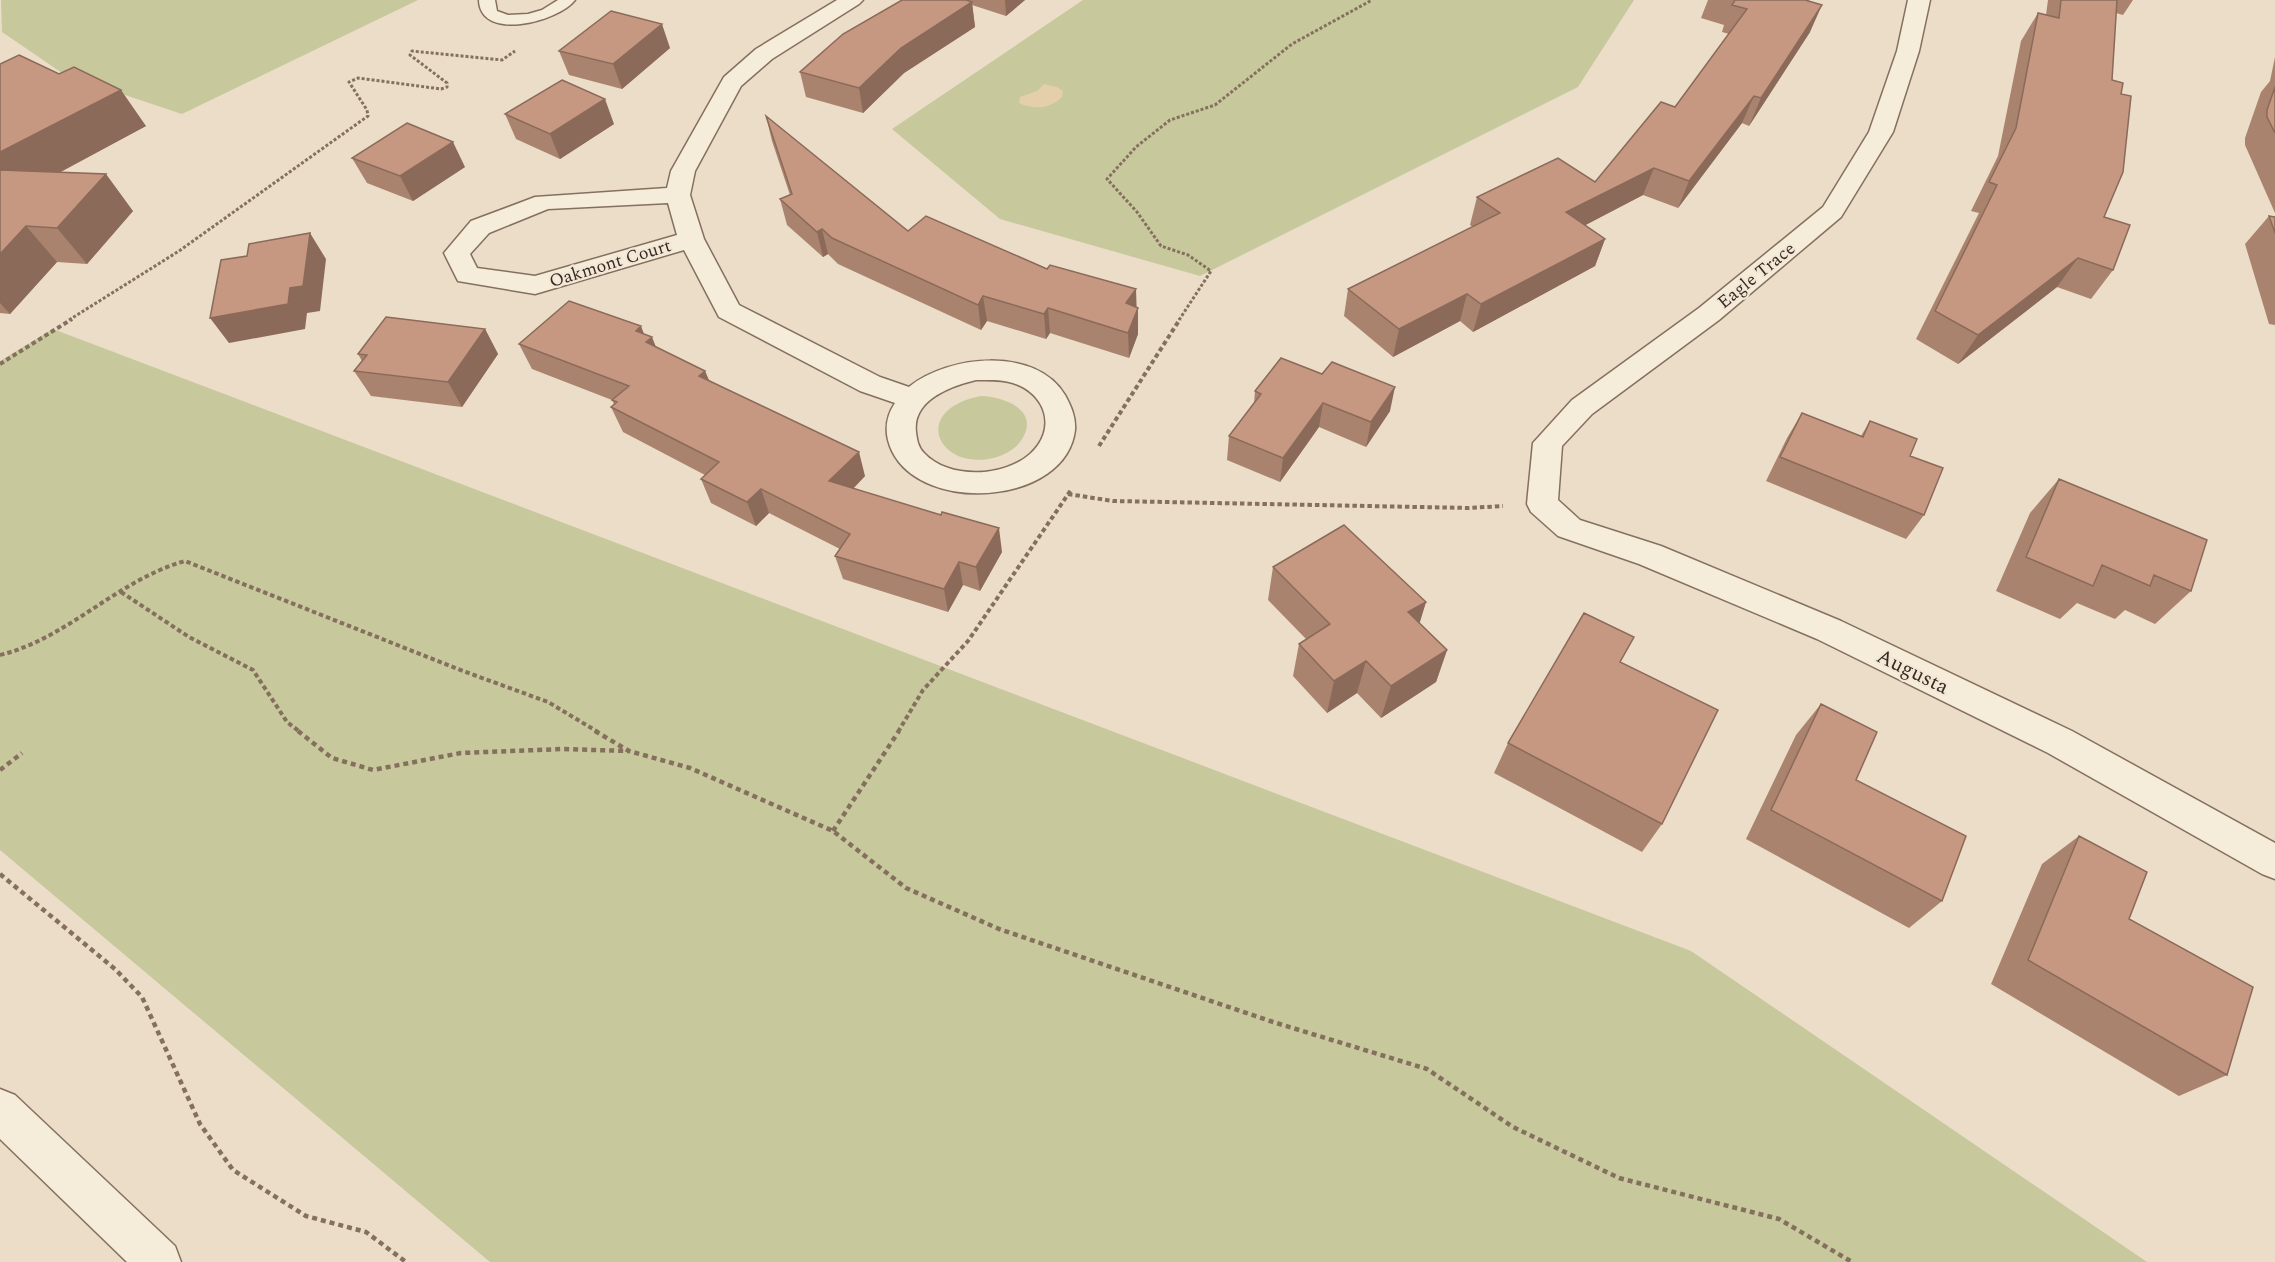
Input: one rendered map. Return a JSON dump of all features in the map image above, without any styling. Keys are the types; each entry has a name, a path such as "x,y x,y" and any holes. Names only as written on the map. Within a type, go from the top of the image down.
{"street":[{"path":"852,0 764,54 732,82 682,171 678,195 691,239 729,311 870,384 913,399"},
{"name":"Eagle Trace","path":"1542,504 1548,443 1582,407 1709,314 1832,213 1881,132 1908,51 1919,0"},
{"name":"Oakmont Court","path":"678,195 544,201 480,226 457,253 467,275 535,285 691,239"},
{"path":"976,370 1001,370 1023,375 1042,386 1056,401 1061,418 1059,436 1049,454 1031,469 1009,479 984,484 958,483 936,476 916,465 905,450 900,433 903,415 913,399 930,385 952,375 976,370"},
{"name":"Augusta","path":"1542,504 1569,528 1650,555 1828,630 2060,742 2275,862"},
{"path":"0,1110 159,1262"}],"lane":[{"path":"487,0 485,7 489,13 506,20 532,19 555,10 568,0"}],"path":[{"path":"1093,456 1211,271 1188,255 1161,246 1137,212 1107,179 1136,147 1170,120 1215,105 1292,44 1372,0"},
{"path":"0,364 179,251 368,116 367,110 350,82 353,79 441,89 447,87 447,83 410,55 412,51 502,60 523,41 532,19"},
{"path":"1031,469 1052,489 1068,494 1113,501 1217,505 1469,508 1542,504"},
{"path":"833,831 889,748 922,690 968,641 1074,484"},
{"path":"0,655 9,654 48,637 155,570 185,561 463,671 548,702 629,751"},
{"path":"121,592 189,637 253,670 287,722 332,758 373,770 462,753 562,749 629,751 690,768 833,831 906,888 989,924 1137,977 1427,1069 1513,1127 1619,1178 1779,1219 1852,1262"},
{"path":"0,770 22,753"},
{"path":"0,874 115,969 142,997 200,1124 233,1170 306,1216 366,1232 406,1262"}],"green space":[{"path":"1,0 418,0 182,114 65,75 2,32"},
{"path":"1083,0 1634,0 1578,87 1200,276 1000,219 892,129"},
{"path":"53,329 1691,951 2147,1262 490,1262 0,850 0,361"},
{"path":"981,396 1001,399 1018,408 1027,422 1026,431 1015,447 997,457 977,460 960,457 947,449 940,438 939,426 945,414 958,403"}],"sand":[{"path":"1044,84 1063,91 1062,97 1042,107 1030,107 1019,103 1020,97 1037,91"}],"building":[{"path":"902,0 966,0 972,2 901,48 859,88 800,72 843,34"},
{"path":"1735,0 1805,0 1822,5 1761,98 1754,96 1689,181 1654,168 1566,212 1605,239 1481,304 1467,294 1399,329 1348,289 1500,213 1477,197 1558,158 1595,182 1661,102 1675,107 1747,9 1732,5"},
{"path":"2061,0 2117,0 2112,80 2123,83 2121,94 2131,96 2123,172 2104,217 2130,225 2113,270 2078,258 1978,335 1935,311 1997,185 1989,182 2016,128 2038,13 2059,18"},
{"path":"611,11 662,24 613,64 559,51"},
{"path":"19,55 59,74 74,67 121,90 0,152 0,64"},
{"path":"562,80 605,99 550,134 505,114"},
{"path":"2275,87 2275,133 2267,117 2267,110"},
{"path":"766,116 908,231 926,216 1047,269 1050,265 1136,289 1126,303 1138,308 1128,333 1048,308 1044,314 983,296 978,305 832,238 822,229 817,232 780,199 792,194"},
{"path":"407,123 453,142 400,176 352,158"},
{"path":"0,170 106,174 57,228 26,226 0,254"},
{"path":"2269,216 2275,217 2275,233"},
{"path":"310,233 303,286 290,288 288,304 210,318 221,260 247,256 249,244"},
{"path":"569,301 641,326 636,331 652,337 646,342 705,371 699,376 859,452 829,481 941,515 942,512 999,528 976,567 959,562 944,589 835,556 850,534 761,489 747,502 701,479 719,462 611,407 617,402 612,400 629,386 519,344"},
{"path":"386,317 485,329 448,382 354,371 367,355 358,354"},
{"path":"1281,358 1322,374 1332,362 1395,387 1371,422 1323,403 1283,458 1229,436 1261,394 1255,391"},
{"path":"1802,413 1863,437 1870,421 1917,439 1910,456 1943,468 1924,515 1780,457"},
{"path":"2059,479 2207,540 2191,591 2154,575 2150,586 2102,565 2093,586 2026,557"},
{"path":"1344,525 1426,602 1408,612 1447,650 1391,686 1366,661 1334,681 1299,644 1330,624 1273,567"},
{"path":"1584,613 1634,637 1620,662 1718,710 1662,824 1508,743"},
{"path":"1821,704 1877,732 1856,780 1966,836 1942,901 1771,810"},
{"path":"2079,836 2147,872 2129,919 2253,987 2227,1075 2028,960"}]}
